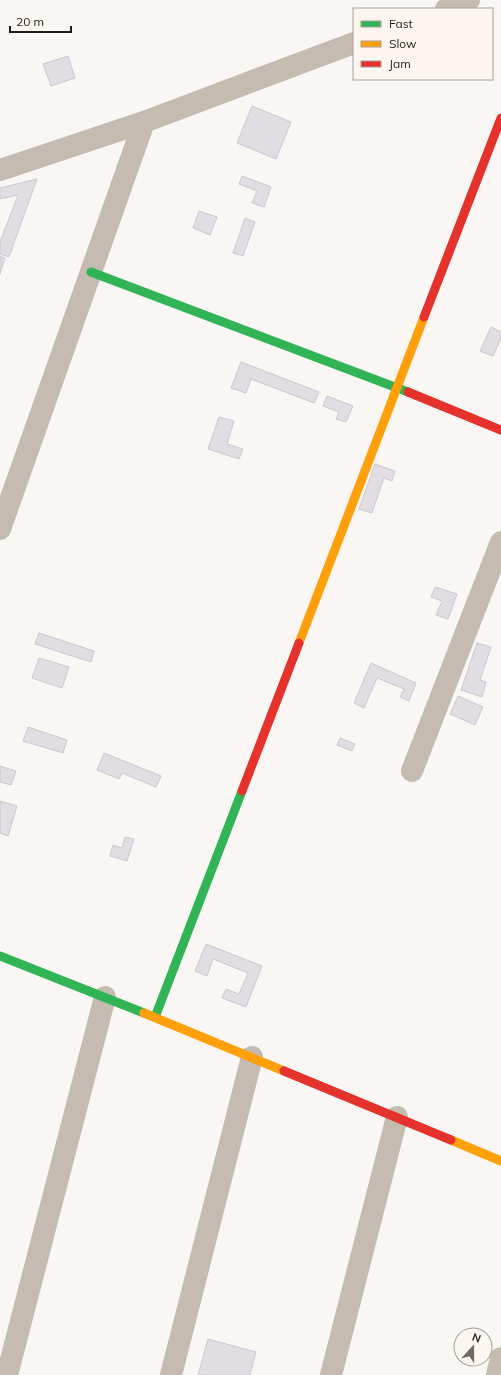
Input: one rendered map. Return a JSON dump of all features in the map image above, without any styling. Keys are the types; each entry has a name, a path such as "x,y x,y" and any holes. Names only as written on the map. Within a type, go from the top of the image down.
{"street":[{"path":"449,8 470,0"},
{"path":"0,170 144,122 353,43"},
{"path":"155,1017 501,118"},
{"path":"0,529 144,122"},
{"path":"91,272 397,388 501,430"},
{"path":"412,771 501,542"},
{"path":"0,956 155,1017 501,1161"},
{"path":"7,1375 105,997"},
{"path":"171,1375 252,1057"},
{"path":"331,1375 397,1117"},
{"path":"497,1375 501,1358"}],"building":[{"path":"68,56 75,78 51,86 43,64"},
{"path":"252,106 291,122 276,159 237,143"},
{"path":"242,176 271,187 264,207 252,203 257,191 239,184"},
{"path":"37,179 9,257 0,254 0,242 18,195 0,199 0,188"},
{"path":"199,211 217,217 210,235 193,228"},
{"path":"245,218 255,222 243,256 233,253"},
{"path":"0,256 5,258 0,274"},
{"path":"491,327 501,332 501,338 493,356 480,351"},
{"path":"241,362 319,392 314,403 251,379 246,393 231,388"},
{"path":"327,396 353,406 346,422 336,419 339,412 323,406"},
{"path":"219,417 234,421 227,444 243,449 239,459 208,449"},
{"path":"375,464 395,471 392,481 384,478 372,513 359,509"},
{"path":"435,587 457,594 448,619 436,615 442,601 431,597"},
{"path":"39,633 94,651 91,662 35,644"},
{"path":"477,643 491,647 480,680 486,682 482,697 461,690"},
{"path":"39,658 69,667 62,688 32,678"},
{"path":"371,663 416,683 409,701 400,697 404,689 377,678 364,708 354,703"},
{"path":"458,696 483,707 475,725 450,714"},
{"path":"28,727 67,740 63,753 23,741"},
{"path":"340,738 355,744 352,751 337,745"},
{"path":"104,753 161,776 156,787 122,773 119,779 97,770"},
{"path":"0,766 16,771 11,785 0,782"},
{"path":"0,801 17,806 8,836 0,833"},
{"path":"125,837 134,839 127,861 110,856 113,845 122,848"},
{"path":"206,944 262,966 246,1007 222,998 226,989 239,994 248,973 213,959 207,976 195,971"},
{"path":"208,1339 256,1352 250,1375 198,1375"}],"traffic: fast":[{"path":"91,272 408,392"},
{"path":"155,1017 242,791"},
{"path":"0,956 144,1013"}],"traffic: slow":[{"path":"299,643 424,317"},
{"path":"144,1013 284,1071"},
{"path":"451,1140 501,1161"}],"traffic: jam":[{"path":"424,317 501,118"},
{"path":"408,392 501,430"},
{"path":"242,791 299,643"},
{"path":"284,1071 451,1140"}]}
